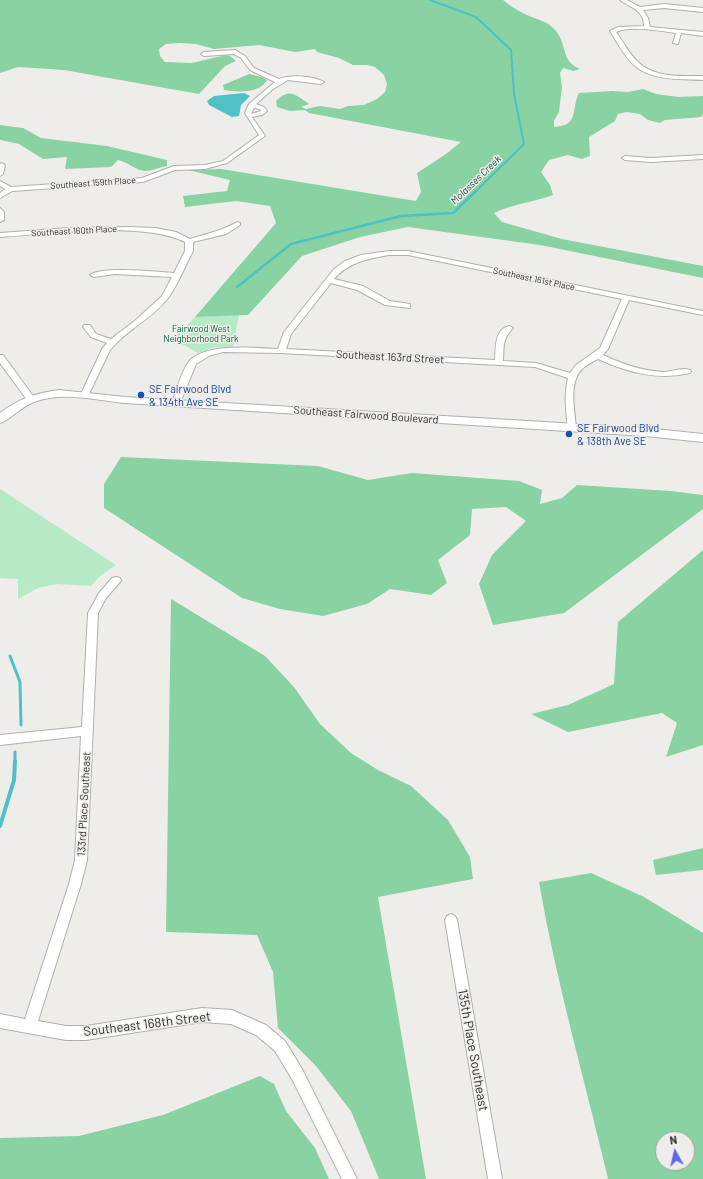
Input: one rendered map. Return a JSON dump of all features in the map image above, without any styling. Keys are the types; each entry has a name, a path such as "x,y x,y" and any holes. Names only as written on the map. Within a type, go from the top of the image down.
{"street":[{"path":"623,0 640,9 647,19 647,28"},
{"path":"640,9 664,6 703,10"},
{"path":"703,34 647,28 621,27 614,29 613,32 638,66 656,74 670,77 703,78"},
{"path":"676,43 679,32"},
{"path":"204,54 235,52 243,57 252,69 279,81"},
{"path":"251,105 262,108 264,111 260,114 248,116 251,105 279,81 290,78 321,82"},
{"name":"Southeast 159th Place","path":"10,189 143,180 174,168 204,167 225,162 262,136 260,130 248,116"},
{"path":"625,158 651,160 703,157"},
{"path":"0,174 2,165"},
{"path":"0,184 10,189 0,196"},
{"path":"0,210 0,220"},
{"path":"85,394 106,349 112,342 140,321 165,297 189,251 189,241 222,232 238,224"},
{"name":"Southeast 160th Place","path":"0,235 109,228 167,232 184,236 189,241"},
{"name":"Southeast 161st Place","path":"281,351 287,334 340,268 364,257 389,253 408,253 703,313"},
{"path":"94,275 115,272 176,275"},
{"path":"329,280 360,288 388,303 407,306"},
{"path":"572,428 570,384 573,372 598,356 604,349 626,298"},
{"path":"87,327 88,331 92,335 112,342"},
{"path":"499,363 501,337 504,331 509,328"},
{"name":"Southeast 163rd Street","path":"176,403 192,363 206,354 223,350 281,351 499,363 536,366 572,376"},
{"path":"598,356 617,365 641,372 677,374 687,371"},
{"path":"0,357 30,398 18,404 0,419"},
{"name":"Southeast Fairwood Boulevard","path":"30,398 61,393 85,394 125,400 572,428 703,438"},
{"name":"133rd Place Southeast","path":"30,1026 75,884 81,860 93,613 97,602 104,592 116,582"},
{"path":"0,740 87,731"},
{"name":"135th Place Southeast","path":"451,920 495,1179"},
{"name":"Southeast 168th Street","path":"0,1021 66,1033 86,1033 202,1015 232,1017 261,1030 280,1046 297,1074 350,1179"}],"green space":[{"path":"0,0 503,0 517,10 546,23 553,28 560,37 567,57 580,69 573,71 563,68 560,73 562,87 559,112 554,121 554,127 562,126 571,120 579,93 612,91 628,92 643,89 656,94 678,97 703,96 703,114 701,117 665,120 660,123 648,120 640,114 627,112 618,114 615,121 589,137 590,156 582,159 568,155 549,160 541,172 550,185 553,195 508,207 494,213 502,222 562,239 703,266 703,278 540,245 408,227 360,237 302,256 248,315 195,317 276,223 270,206 236,201 185,207 183,196 227,191 230,180 188,170 221,169 416,201 421,192 417,173 461,142 309,113 305,110 290,111 277,107 276,101 289,94 296,95 309,104 301,107 306,109 320,106 340,109 348,106 364,105 377,99 385,92 387,84 384,75 375,67 367,65 353,65 339,58 317,52 315,49 295,52 259,45 214,49 196,44 179,43 166,44 159,49 160,56 165,62 192,63 226,55 230,56 236,61 225,66 199,94 64,70 18,67 0,73"},
{"path":"249,74 262,77 267,80 264,85 253,90 224,90 223,85"},
{"path":"0,125 23,128 41,138 107,146 167,160 167,166 145,171 118,160 111,167 65,169 67,157 43,159 19,144 0,140"},
{"name":"Fairwood West Neighborhood Park","path":"239,315 233,347 215,347 198,353 173,339 195,317"},
{"path":"121,457 318,466 368,480 412,473 519,481 542,490 540,504 562,498 577,485 671,491 703,495 703,509 564,613 493,625 479,584 492,555 526,521 506,507 472,509 470,535 438,560 447,583 431,595 390,589 367,604 323,616 280,609 242,598 104,508 104,484"},
{"path":"0,489 116,565 100,576 91,586 57,584 38,588 18,599 18,579 0,578"},
{"path":"703,550 703,745 666,757 677,723 662,713 568,732 531,714 568,705 614,684 618,622"},
{"path":"171,599 265,656 294,687 320,724 351,753 378,770 411,786 448,820 470,857 473,879 378,897 426,1179 379,1179 351,1111 316,1066 278,1028 273,972 257,935 166,932"},
{"path":"703,848 703,870 656,875 653,860"},
{"path":"591,873 644,897 703,933 703,1179 608,1179 562,994 539,882"},
{"path":"260,1076 274,1084 286,1111 315,1148 329,1179 0,1179 0,1138 79,1136 163,1115"}],"water":[{"path":"244,93 250,96 241,105 239,116 232,117 209,105 207,101 214,96"}],"waterway":[{"name":"Molasses Creek","path":"430,0 476,17 511,50 514,94 524,144 475,192"},
{"name":"Molasses Creek","path":"237,287 291,244 401,216 453,213 476,191"},
{"name":"Molasses Creek","path":"10,656 20,682 21,725"},
{"name":"Molasses Creek","path":"15,752 15,761"},
{"name":"Molasses Creek","path":"0,826 14,780 15,761"}],"place":[{"name":"SE Fairwood Blvd & 134th Ave SE","path":"141,395"},
{"name":"SE Fairwood Blvd & 138th Ave SE","path":"569,434"}]}
